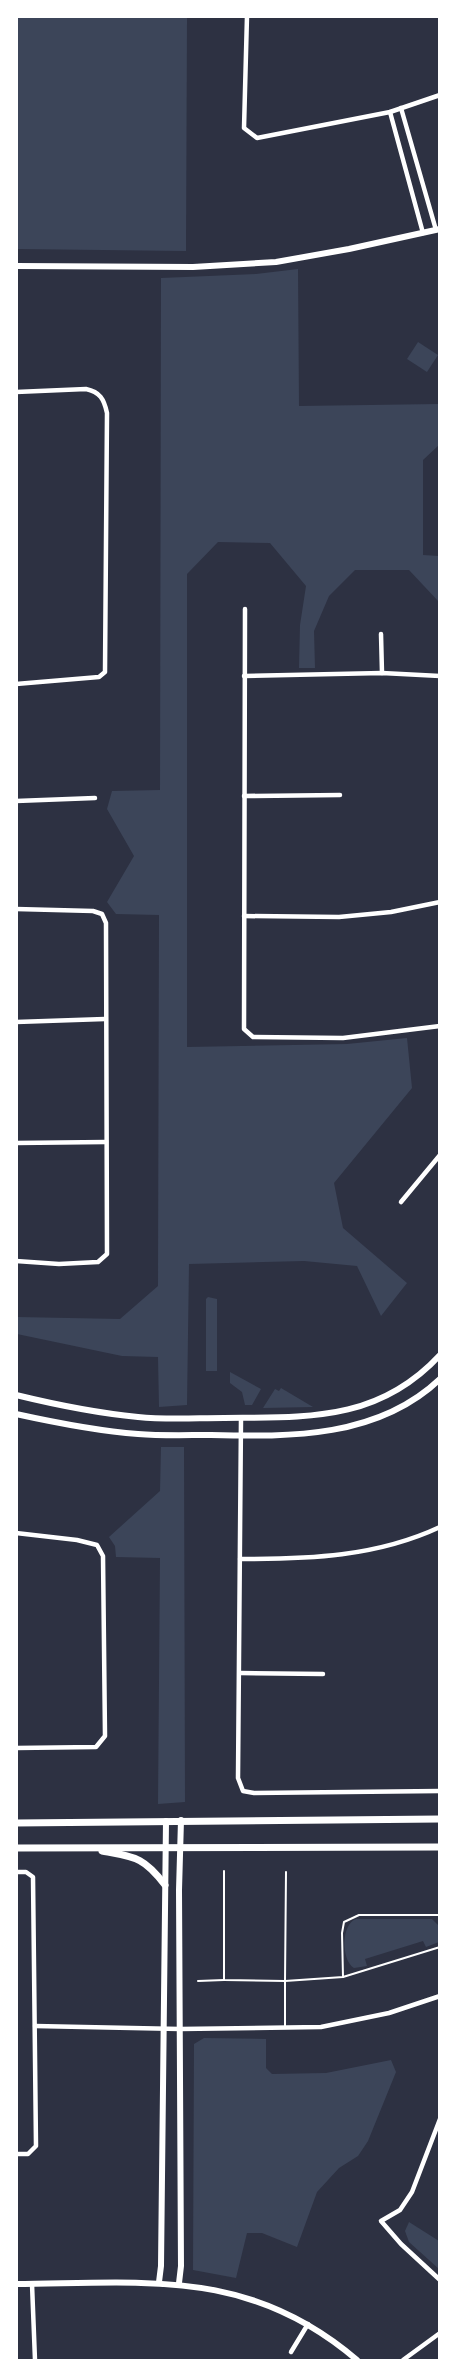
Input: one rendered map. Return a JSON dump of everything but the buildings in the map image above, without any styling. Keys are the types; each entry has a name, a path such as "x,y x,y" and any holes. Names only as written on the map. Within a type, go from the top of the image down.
{"main road":[{"path":"16,1823 440,1819"},
{"path":"16,1848 440,1847"},
{"path":"88,1848 144,1862 153,1869 165,1885"}],"street":[{"path":"247,16 244,128 257,138 390,112 440,95"},
{"path":"16,266 193,267 276,262 438,229 401,108"},
{"path":"390,112 423,233"},
{"path":"16,392 86,389 100,395 107,413 105,672 99,677 16,684"},
{"path":"245,609 244,1029 254,1037 343,1038 440,1026"},
{"path":"381,634 382,674"},
{"path":"244,676 382,674 440,676"},
{"path":"244,796 340,795"},
{"path":"16,801 95,798"},
{"path":"244,916 339,917 391,912 440,902"},
{"path":"16,909 93,911 102,914 106,923 108,1254 98,1262 59,1264 16,1261"},
{"path":"16,1022 105,1019"},
{"path":"16,1143 106,1142"},
{"path":"401,1202 440,1155"},
{"path":"16,1395 73,1409 140,1417 310,1417 347,1410 374,1401 399,1389 420,1375 440,1355"},
{"path":"16,1414 69,1426 140,1434 241,1436 310,1434 355,1426 381,1417 406,1404 440,1379"},
{"path":"241,1418 238,1778 243,1791 254,1793 440,1791"},
{"path":"240,1559 312,1559 349,1554 419,1537 440,1527"},
{"path":"16,1533 77,1540 97,1545 103,1556 105,1736 96,1747 16,1748"},
{"path":"240,1673 323,1674"},
{"path":"159,2283 166,1821"},
{"path":"179,2283 181,2266 181,1821"},
{"path":"16,1872 26,1872 33,1877 36,2146 28,2154 16,2154"},
{"path":"35,2026 180,2029 321,2027 360,2020 440,1996"},
{"path":"440,2119 412,2192 400,2210 381,2221 401,2244 440,2280"},
{"path":"16,2284 179,2283 240,2295 281,2310 308,2324 334,2340 357,2361"},
{"path":"32,2284 35,2361"},
{"path":"291,2352 308,2324"},
{"path":"403,2361 440,2333"}],"lane":[{"path":"224,1871 224,1980"},
{"path":"285,2028 286,1872"},
{"path":"343,1977 342,1932 344,1922 351,1916 440,1915"},
{"path":"198,1981 285,1981 343,1977 440,1947"}],"shaded area":[{"path":"16,17 187,17 186,251 17,249"},
{"path":"298,269 299,406 439,404 439,445 423,460 423,555 439,556 439,602 409,570 355,570 329,596 314,631 315,668 299,668 300,625 306,586 270,543 218,542 187,574 187,1047 347,1044 407,1038 412,1088 334,1183 343,1228 407,1283 381,1316 357,1266 304,1261 189,1264 187,1405 159,1407 158,1357 122,1356 17,1334 17,1317 120,1319 158,1286 159,915 116,914 107,902 134,856 107,809 112,791 160,790 161,278 256,274"},
{"path":"418,342 438,355 427,372 407,359"},
{"path":"208,1297 217,1299 217,1371 206,1371 206,1299"},
{"path":"230,1372 261,1389 252,1405 245,1405 242,1392 230,1383"},
{"path":"281,1388 313,1407 263,1408 275,1389 279,1391"},
{"path":"161,1447 184,1447 185,1802 158,1804 160,1558 116,1557 115,1546 109,1537 160,1491"},
{"path":"356,1919 432,1919 439,1926 439,1942 426,1947 423,1941 365,1959 367,1966 354,1968 347,1958 344,1942 351,1922"},
{"path":"204,2038 266,2039 266,2068 272,2074 326,2073 391,2060 396,2072 368,2141 358,2156 339,2168 317,2192 297,2247 262,2233 247,2233 236,2278 193,2270 194,2044"},
{"path":"409,2222 439,2241 439,2269 409,2242 405,2231"}]}
